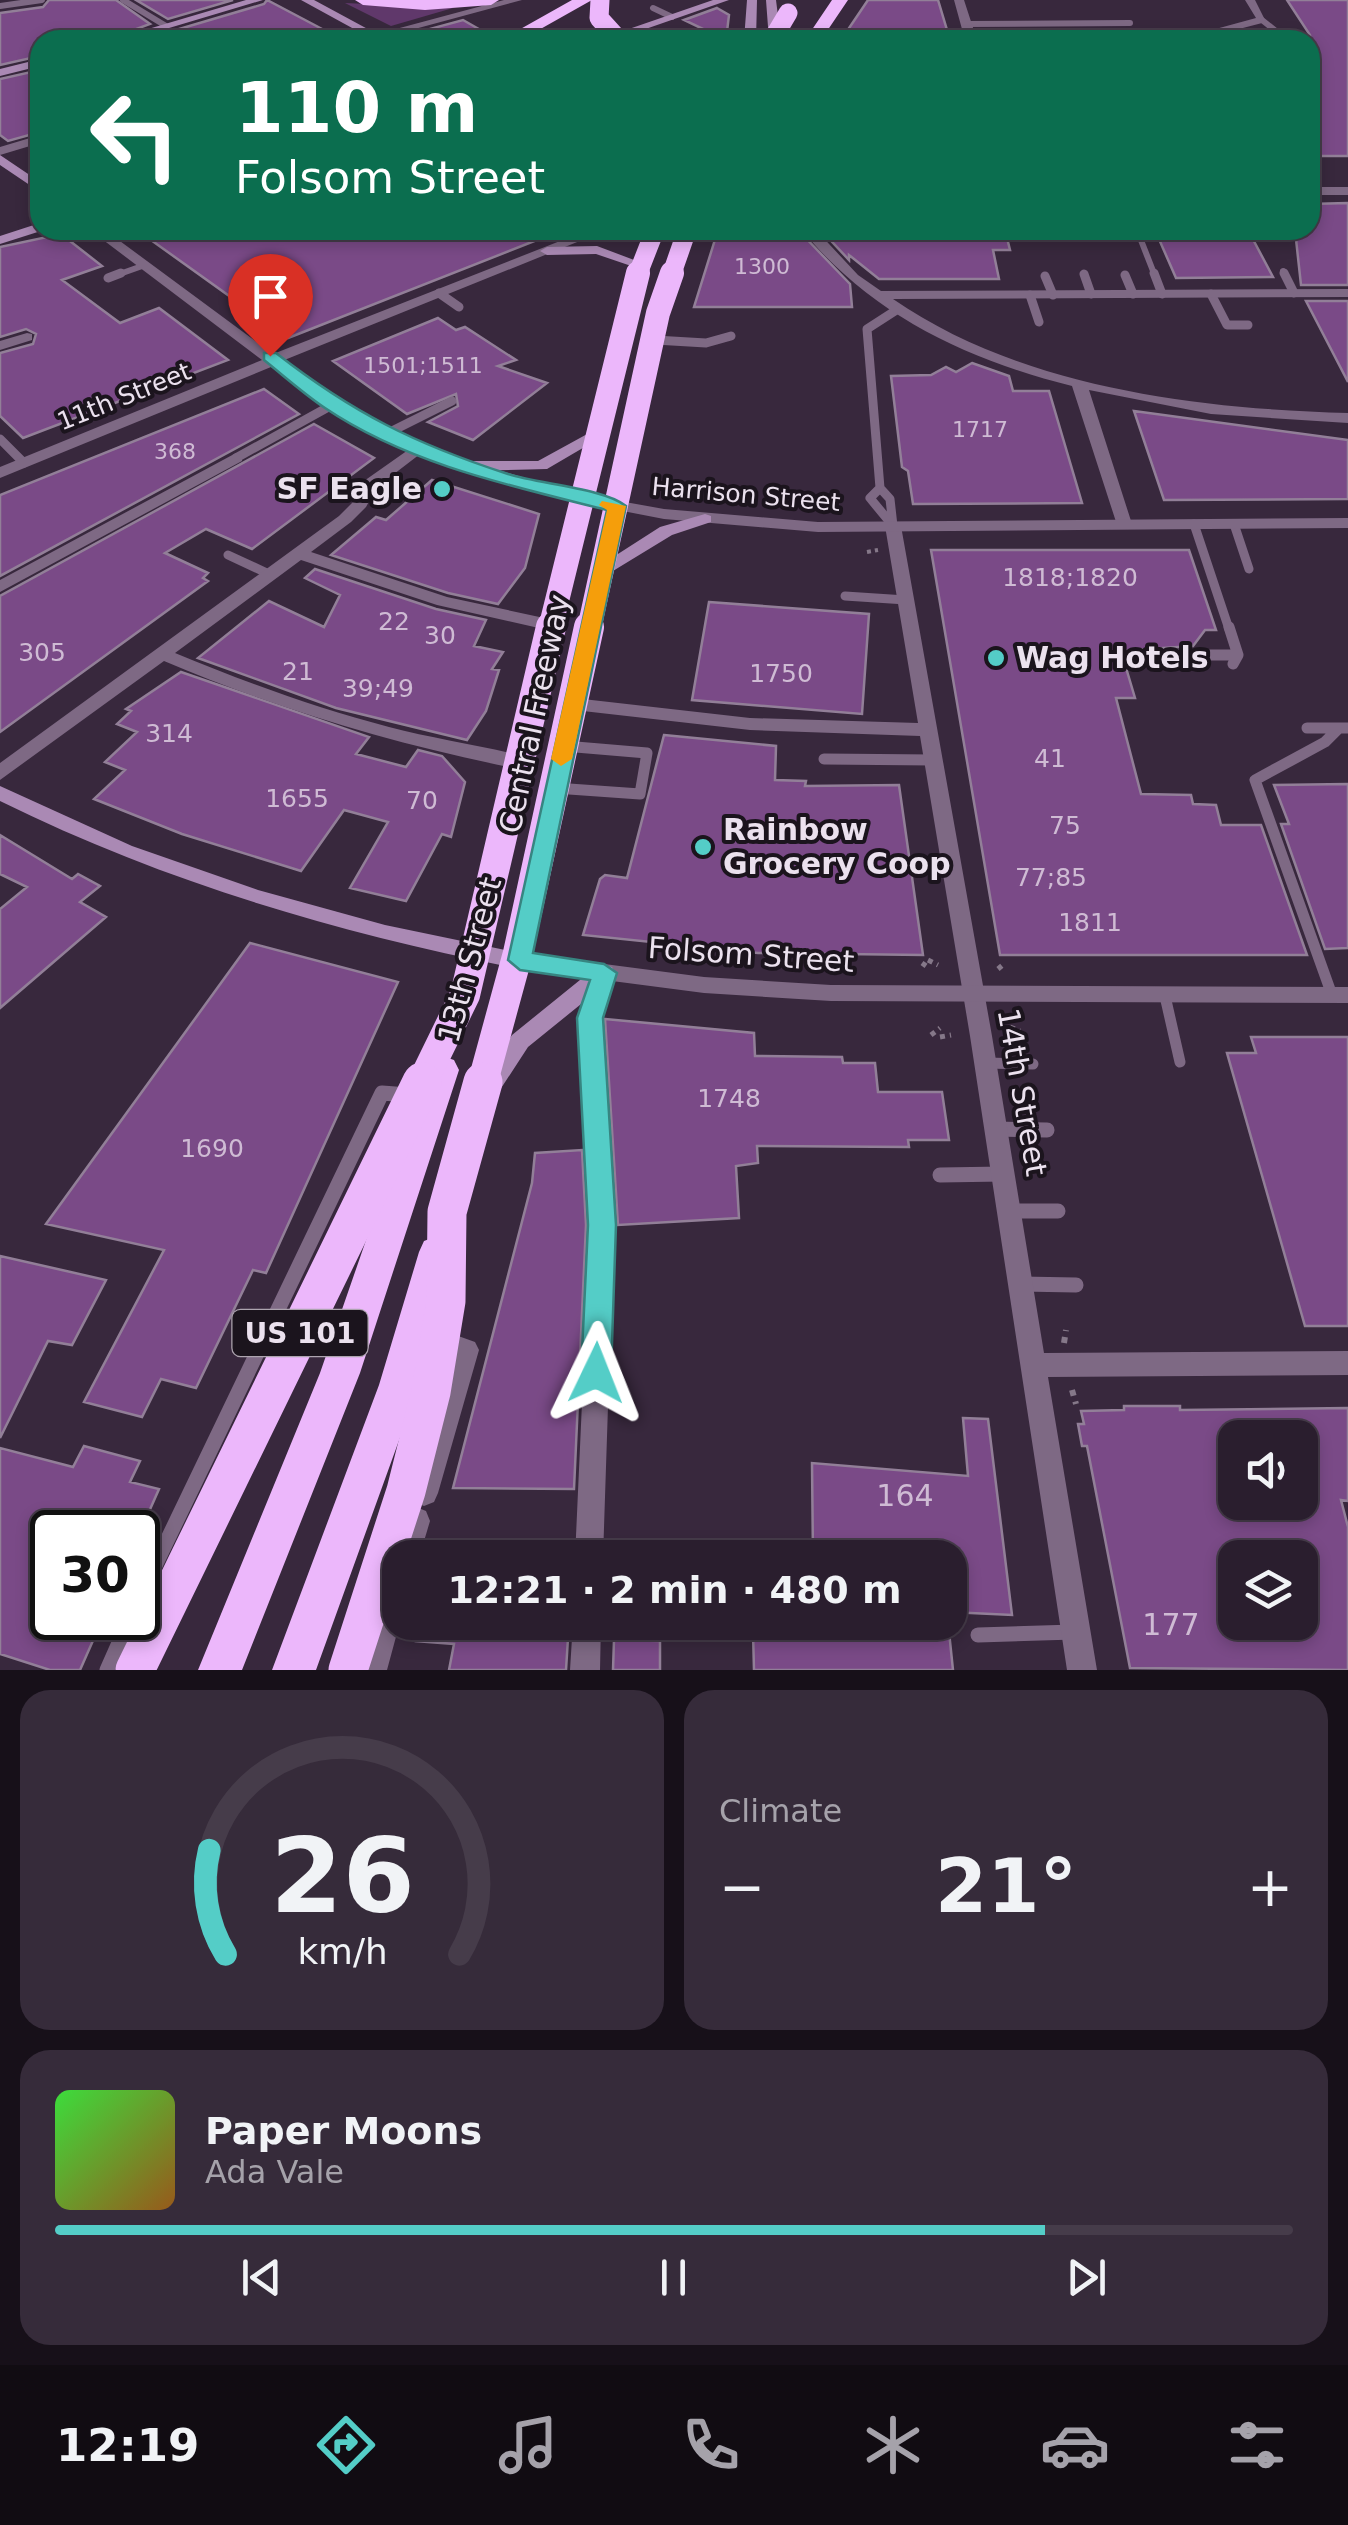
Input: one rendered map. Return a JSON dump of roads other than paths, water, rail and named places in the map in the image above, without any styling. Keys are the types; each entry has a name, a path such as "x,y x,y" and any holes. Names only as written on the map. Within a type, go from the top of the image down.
{"highway":[{"path":"363,0 425,5 491,0"},
{"path":"528,30 584,0"},
{"path":"600,0 602,23 609,30"},
{"path":"779,30 794,0"},
{"path":"800,30 816,0"},
{"path":"819,30 840,0"},
{"name":"Central Freeway","path":"464,995 632,288 653,240"},
{"name":"Central Freeway","path":"447,1212 518,953 648,354 685,240"},
{"path":"217,1670 358,1322 418,1150 464,995"},
{"name":"US 101","path":"134,1670 464,995"},
{"path":"295,1670 400,1385 447,1212"},
{"path":"348,1670 406,1491 431,1392 446,1301 447,1212"}],"main road":[{"path":"152,30 258,0"},
{"path":"306,0 363,30"},
{"path":"634,30 724,0"},
{"path":"750,30 752,0"},
{"path":"771,0 773,30"},
{"path":"0,73 30,65"},
{"path":"0,158 30,180"},
{"path":"0,240 30,230"},
{"name":"13th Street","path":"217,1670 342,1357 432,1097 474,952 600,432 653,240"},
{"name":"13th Street","path":"295,1670 366,1490 417,1335 520,960 602,570 655,340 685,240"},
{"path":"547,251 604,251 643,266"},
{"path":"464,466 541,466 600,432"},
{"path":"602,570 666,531 706,519"},
{"name":"Folsom Street","path":"0,793 125,854 238,894 332,920 520,960"},
{"path":"482,1098 520,1041 604,973"}],"street":[{"path":"407,30 517,0"},
{"path":"959,0 968,30"},
{"path":"1224,30 1262,20 1250,0"},
{"path":"1131,28 1163,30"},
{"path":"0,151 30,142"},
{"path":"1320,191 1348,191"},
{"name":"Harrison Street","path":"110,240 332,405 386,434 464,466 583,500 706,519 806,527 1348,523"},
{"name":"11th Street","path":"0,473 573,240"},
{"path":"817,240 834,260 877,295 971,347 1079,382 1243,413 1348,418"},
{"path":"877,295 1348,294"},
{"path":"0,346 27,336"},
{"path":"1079,382 1124,524"},
{"path":"0,774 345,518 360,504 370,484 418,448"},
{"path":"0,587 236,458"},
{"name":"14th Street","path":"893,526 985,1063 1082,1670"},
{"path":"298,552 443,601 552,625"},
{"path":"160,653 319,714 436,747 519,762"},
{"path":"574,704 750,724 928,730"},
{"name":"Folsom Street","path":"520,960 766,990 973,996 1340,995"},
{"path":"590,1540 602,1225 590,1018 604,973"},
{"path":"410,1540 466,1350 417,1335"},
{"path":"1034,1365 1348,1363"},
{"path":"372,1670 382,1636"},
{"path":"585,1670 586,1640"}],"lane":[{"path":"0,6 42,0"},
{"path":"122,0 166,26"},
{"path":"653,8 672,17"},
{"path":"1262,20 1274,30"},
{"path":"966,24 1131,28"},
{"path":"1141,240 1162,294"},
{"path":"108,278 144,266"},
{"path":"1283,270 1294,294"},
{"path":"1084,274 1091,294"},
{"path":"1125,275 1133,294"},
{"path":"1045,276 1053,295"},
{"path":"440,292 460,306"},
{"path":"1211,294 1227,325 1248,326"},
{"path":"1030,295 1039,322"},
{"path":"893,526 890,499 880,488 867,329 898,309"},
{"path":"655,340 706,343 730,336"},
{"path":"386,434 452,401"},
{"path":"236,458 332,405"},
{"path":"0,439 24,463"},
{"path":"880,488 870,498 871,504 893,526"},
{"path":"1178,655 1235,659 1194,524"},
{"path":"1234,524 1249,570"},
{"path":"228,555 268,574"},
{"path":"845,596 906,600"},
{"path":"1307,728 1344,728"},
{"path":"1340,995 1255,780 1344,728"},
{"path":"555,788 640,794 647,753 564,746"},
{"path":"824,759 933,760"},
{"path":"1165,996 1180,1062"},
{"path":"985,1063 1032,1064"},
{"path":"160,1556 382,1094 432,1097"},
{"path":"996,1130 1047,1130"},
{"path":"940,1175 1003,1174"},
{"path":"1009,1210 1058,1211"},
{"path":"1021,1284 1076,1285"},
{"path":"978,1634 1076,1632"},
{"path":"107,1670 120,1640"}],"place":[{"name":"SF Eagle","path":"442,489"},
{"name":"Wag Hotels","path":"996,658"},
{"name":"Rainbow Grocery Coop","path":"703,847"}]}
